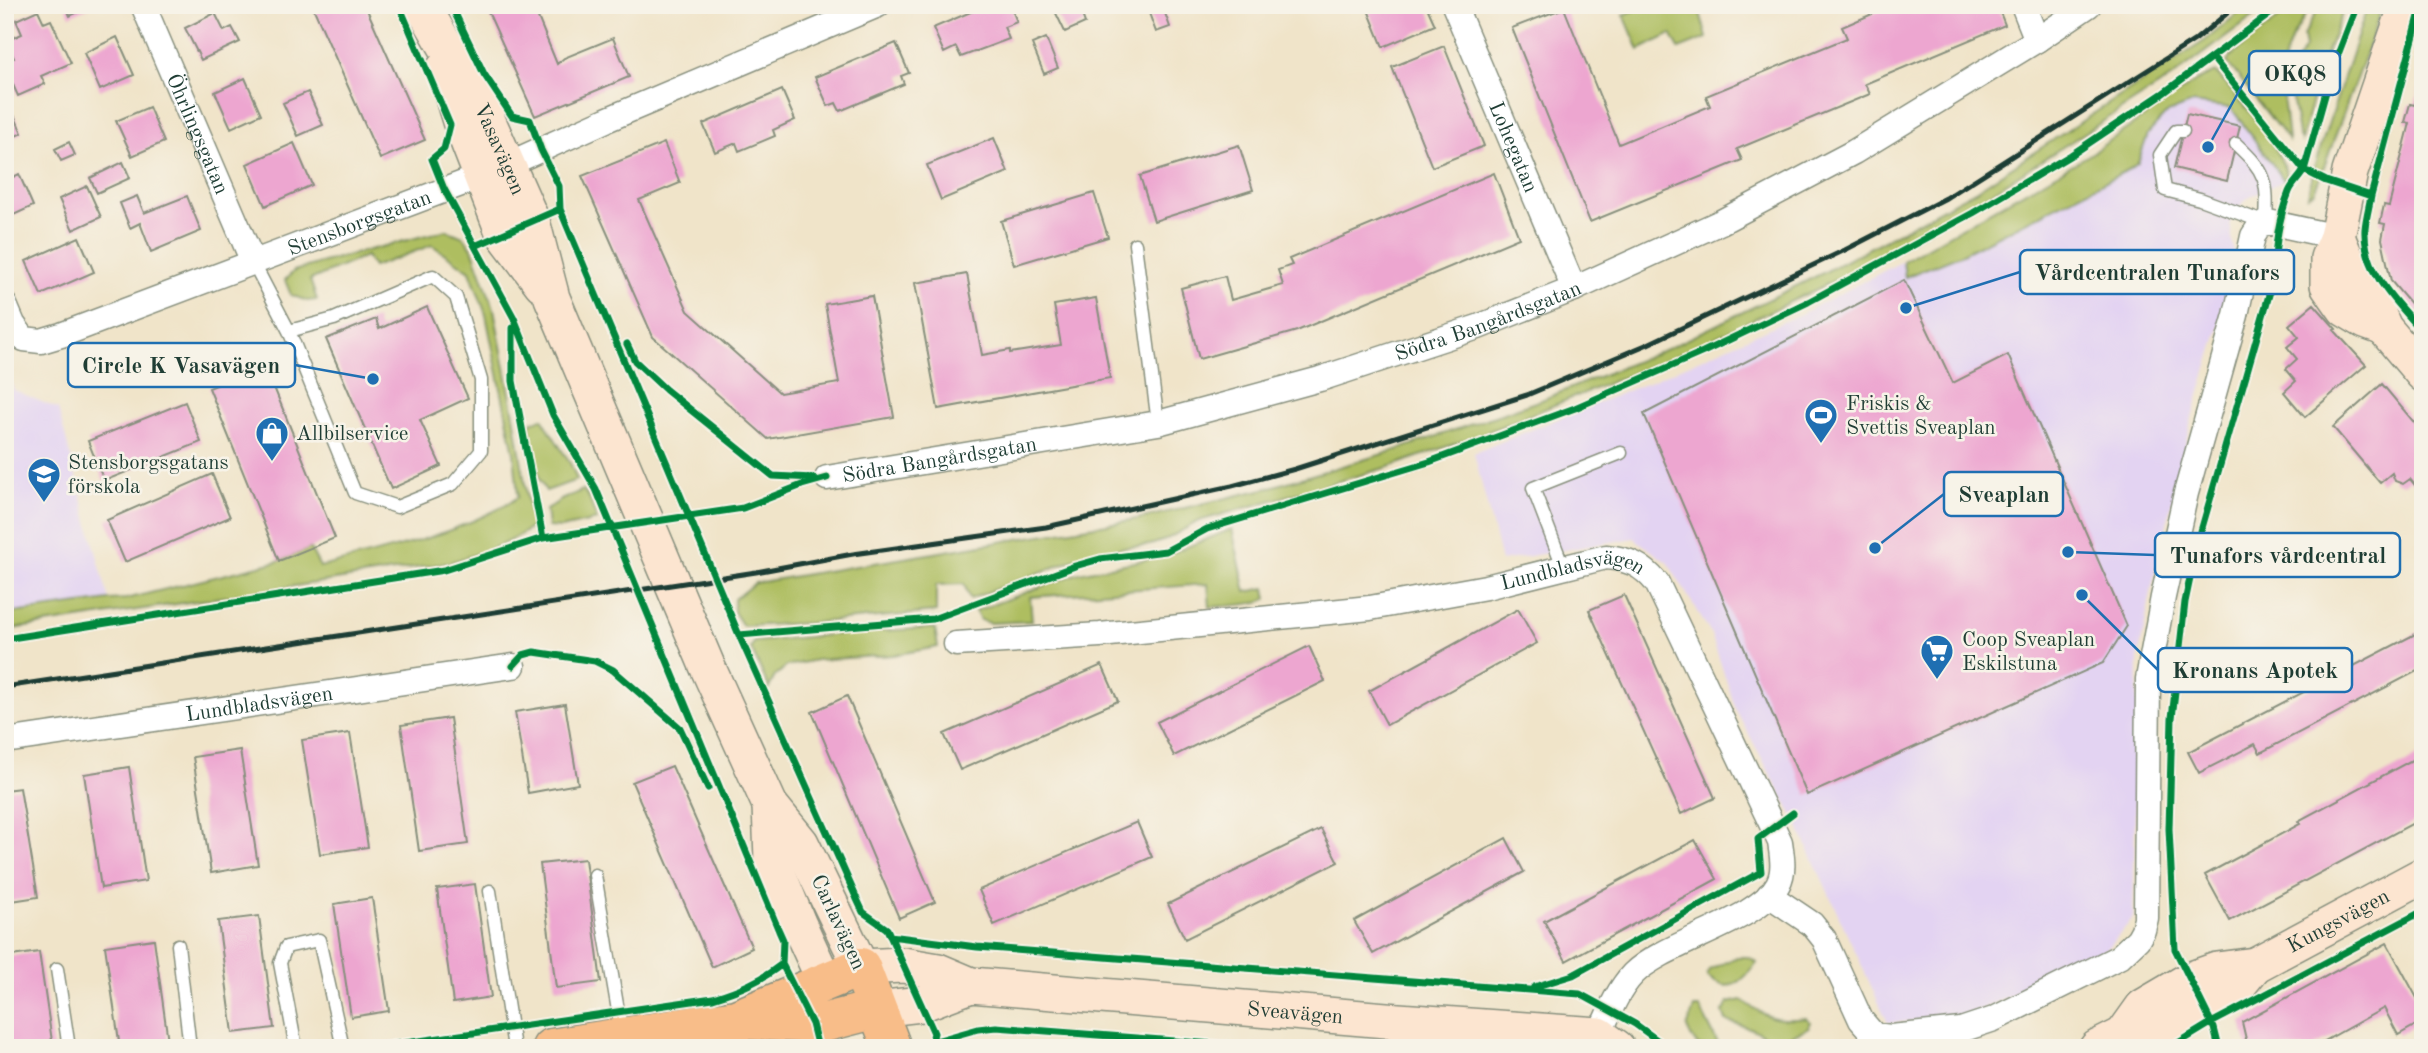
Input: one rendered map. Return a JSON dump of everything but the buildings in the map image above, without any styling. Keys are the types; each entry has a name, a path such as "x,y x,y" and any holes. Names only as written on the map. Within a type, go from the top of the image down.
{"main road":[{"name":"Sveavägen","path":"551,1048 736,1019 861,967"},
{"name":"Carlavägen","path":"859,1025 861,967"},
{"name":"Carlavägen","path":"825,982 859,1025 892,1048"},
{"name":"Sveavägen","path":"736,1019 859,1025"}],"street":[{"name":"Öhrlingsgatan","path":"142,5 253,262"},
{"name":"Stensborgsgatan","path":"5,305 13,324 24,338 41,341 495,170 878,5"},
{"name":"Lohegatan","path":"1454,5 1574,289"},
{"path":"2023,5 2037,40"},
{"name":"Södra Bangårdsgatan","path":"827,478 1158,423 1320,379 1478,327 1574,289 1721,222 1854,152 2089,5"},
{"path":"2407,5 2350,172 2337,237 2356,282 2375,307 2384,328 2423,374"},
{"name":"Vasavägen","path":"424,8 483,110 495,170 533,221 552,298 660,556"},
{"path":"1608,1041 1615,1000 1633,974 1662,955 1761,904 1769,895 1812,924 1824,939 1861,1020 1874,1035 1891,1037 1961,1030 1994,1019 2103,967 2130,948 2143,930 2146,918 2148,679 2186,493 2236,315 2253,236 2259,227 2268,222 2337,237"},
{"name":"Carlavägen","path":"660,556 770,805 801,843 861,967"},
{"name":"Lundbladsvägen","path":"956,644 1100,635 1370,608 1486,587 1606,557 1623,558 1644,568 1657,583 1780,842 1783,864 1779,884 1769,895"},
{"name":"Lundbladsvägen","path":"5,741 513,666"},
{"name":"Carlavägen","path":"770,805 772,859 825,982"},
{"name":"Kungsvägen","path":"2110,1041 2159,1031 2204,1012 2238,987 2255,965 2423,876"},
{"name":"Sveavägen","path":"861,967 903,965 938,971 971,985 1608,1041"},
{"name":"Sveavägen","path":"859,1025 971,985"}],"lane":[{"path":"2183,131 2176,131 2160,156 2165,190 2200,199 2266,223 2267,189 2257,164 2236,144"},
{"path":"1135,244 1158,423"},
{"path":"253,262 289,331 355,493 397,507 453,484 481,452 481,380 457,296 433,276 334,319 289,331"},
{"path":"1564,569 1533,488 1622,453"},
{"path":"595,875 623,1038"},
{"path":"491,891 514,1048"},
{"path":"296,1048 280,963 286,947 319,940 343,1048"},
{"path":"178,945 190,1048"},
{"path":"57,969 69,1048"}],"shaded area":[{"path":"2193,103 2231,108 2284,180 2246,199 2230,222 2236,272 2190,425 2153,582 2138,659 2133,918 2108,948 2016,994 1962,1017 1888,1023 1797,824 1736,710 1711,634 1668,563 1634,538 1501,561 1474,453 1647,383 1803,313 1903,261 1905,276 1962,254 2138,164 2148,135 2167,113"},
{"name":"Stensborgsgatans förskola","path":"5,370 14,390 58,409 109,600 5,614"}],"green space":[{"path":"1646,5 1698,5 1707,38 1679,49 1671,34 1639,50 1624,15"},
{"path":"2248,5 2269,5 2174,76 1978,201 1859,269 1674,357 1482,434 1392,466 1199,521 1165,540 1150,545 1083,556 970,599 964,584 936,585 936,612 743,626 734,612 734,599 755,583 1143,518 1264,489 1400,449 1544,399 1669,348 1825,272 1975,191 2206,40"},
{"path":"2295,5 2311,5 2292,38 2280,70 2288,140 2227,62"},
{"path":"2320,5 2346,5 2322,63 2301,141 2291,88 2291,69 2305,48 2303,36"},
{"path":"2368,5 2383,5 2323,170 2314,191 2308,195 2315,164"},
{"path":"2215,72 2267,135 2287,176 2284,180 2231,108 2193,103 2167,113 2148,134 2138,163 2130,169 1962,254 1905,277 1903,261 2089,155 2196,81"},
{"path":"446,230 464,237 472,248 494,309 532,527 502,544 447,563 5,630 5,614 126,599 279,561 310,548 320,567 379,552 456,528 497,510 518,497 514,453 486,315 470,271 432,245 373,267 366,256 310,280 317,300 307,301 291,295 285,280 294,271"},
{"path":"542,418 571,465 577,480 546,491 539,479 529,424"},
{"path":"583,490 597,520 561,528 548,527 546,510"},
{"path":"1232,529 1246,592 1265,588 1267,599 1263,601 1210,607 1208,584 1030,597 1032,621 990,623 980,620 975,611 1079,573 1164,556"},
{"path":"935,628 938,647 893,655 816,660 787,666 775,676 769,688 751,648 754,642"},
{"path":"1737,957 1748,957 1757,962 1735,984 1722,985 1707,976 1709,970"},
{"path":"1742,1000 1772,1017 1806,1018 1811,1022 1808,1028 1787,1037 1769,1038 1750,1028 1726,1021 1723,1012 1729,1003"},
{"path":"1694,1008 1700,1008 1720,1048 1702,1047 1693,1040 1687,1028"}],"railway":[{"path":"5,687 756,572 853,554 1046,527 1232,486 1295,469 1527,395 1648,344 1845,250 1946,198 2195,40 2237,5"}],"cycle path":[{"path":"399,5 450,125 444,149 432,159 444,189 514,318 553,415 596,489 783,940 782,964 812,1024 818,1048"},
{"path":"451,5 484,74 512,116 530,120 559,186 560,209 739,635 863,912 887,929 934,1033 930,1048"},
{"path":"739,635 933,619 1075,566 1100,559 1166,551 1207,529 1429,462 1575,408 1808,302 1973,213 2071,155 2162,94 2282,5"},
{"path":"2219,1048 2214,1028 2175,949 2169,829 2172,718 2185,602 2197,545 2275,274 2276,243 2282,212 2290,189 2304,170 2332,70 2357,5"},
{"path":"2422,5 2371,196 2365,229 2366,245 2376,273 2423,333"},
{"path":"2212,57 2304,170 2326,181 2371,196"},
{"path":"475,246 560,209"},
{"path":"513,328 513,381 543,538"},
{"path":"627,344 635,361 666,390 773,476 813,478"},
{"path":"5,639 444,570 543,538 743,508 827,478"},
{"path":"513,666 523,655 534,652 595,661 613,670 680,728 708,788"},
{"path":"1534,987 1573,975 1761,872 1758,839 1793,813"},
{"path":"2170,1048 2211,1023 2423,911"},
{"path":"890,936 977,947 1580,994 1635,1024 1668,1048"},
{"path":"371,1048 713,998 749,984 782,964"},
{"path":"932,1042 978,1029 996,1027 1264,1048"}],"place":[{"name":"OKQ8","path":"2208,147"},
{"name":"Vårdcentralen Tunafors","path":"1906,308"},
{"name":"Circle K Vasavägen","path":"373,379"},
{"name":"Friskis & Svettis Sveaplan","path":"1821,445"},
{"name":"Allbilservice","path":"272,463"},
{"name":"Stensborgsgatans förskola","path":"44,504"},
{"name":"Sveaplan","path":"1875,548"},
{"name":"Tunafors vårdcentral","path":"2068,552"},
{"name":"Kronans Apotek","path":"2082,595"},
{"name":"Coop Sveaplan Eskilstuna","path":"1937,681"}]}
